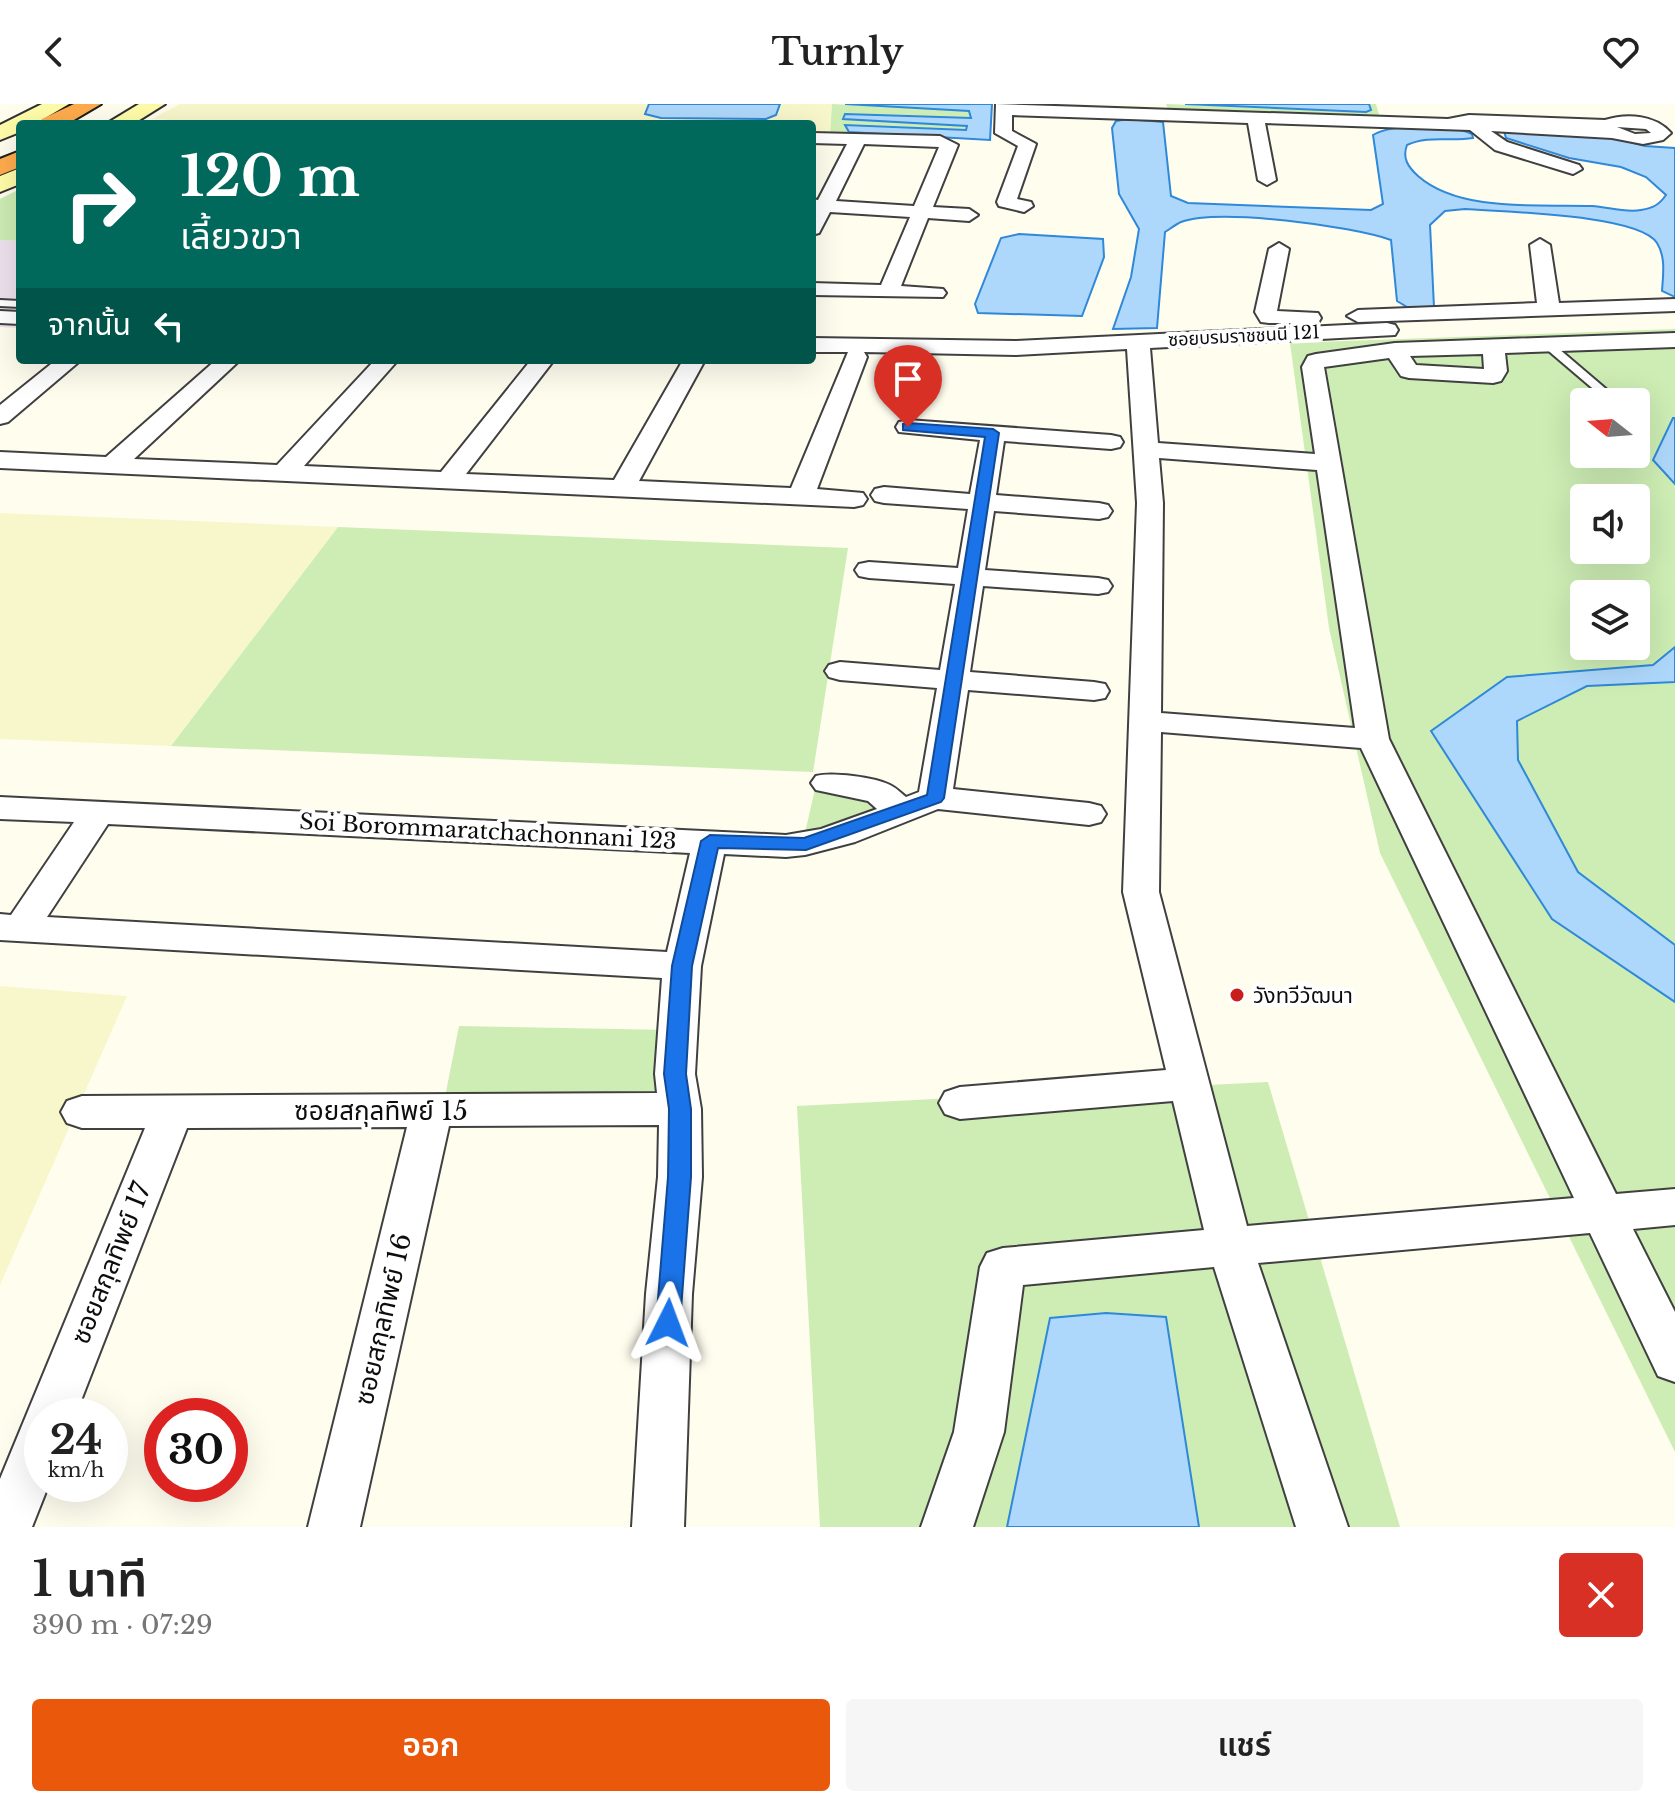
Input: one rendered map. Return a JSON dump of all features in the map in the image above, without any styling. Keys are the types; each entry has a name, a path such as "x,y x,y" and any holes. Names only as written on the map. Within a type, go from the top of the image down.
{"highway":[{"path":"58,120 91,104"},
{"path":"95,120 126,104"}],"main road":[{"path":"33,120 59,104"},
{"path":"125,120 155,104"}],"street":[{"path":"1627,104 1634,122"},
{"path":"1024,206 1010,204 1006,199 1027,144 1003,133 1003,107 1256,120 1448,124 1468,117 1610,129 1646,138 1667,131"},
{"path":"1468,117 1501,146 1573,169"},
{"path":"1256,120 1267,180"},
{"path":"1610,129 1634,122 1667,131"},
{"path":"816,138 940,141 949,145 888,292"},
{"path":"858,139 818,205 969,215"},
{"path":"1540,245 1549,310"},
{"path":"1279,249 1266,312 1269,317 1675,305"},
{"path":"816,289 936,293"},
{"name":"ซอยบรมราชชนนี 121","path":"816,345 1016,348 1675,319"},
{"path":"1675,340 1493,347 1496,371 1493,376 1409,371 1395,350 1316,361 1313,367 1373,739 1675,1361"},
{"path":"1138,341 1150,503 1141,892 1230,1247 1322,1527"},
{"path":"801,496 856,357"},
{"path":"0,417 65,364"},
{"path":"112,465 225,364"},
{"path":"284,473 383,364"},
{"path":"448,480 540,364"},
{"path":"623,488 692,364"},
{"path":"908,427 1111,442"},
{"path":"993,433 935,798 1089,814"},
{"path":"1145,450 1329,463"},
{"path":"0,460 854,499"},
{"path":"884,495 1099,511"},
{"path":"869,570 1098,586"},
{"path":"840,671 1094,691"},
{"path":"1145,721 1373,739"},
{"path":"828,783 878,792 901,811"},
{"name":"Soi Borommaratchachonnani 123","path":"0,808 806,844 935,798"},
{"path":"11,927 98,813"},
{"path":"658,1527 669,1294 680,1177 680,1109 675,1074 682,966 710,841"},
{"path":"11,927 682,966"},
{"path":"960,1103 1189,1084"},
{"name":"ซอยสกุลทิพย์ 15","path":"82,1112 680,1109"},
{"name":"ซอยสกุลทิพย์ 17","path":"57,1398 173,1111"},
{"name":"ซอยสกุลทิพย์ 16","path":"334,1527 432,1111"},
{"path":"947,1527 979,1432 1003,1267 1675,1207"},
{"path":"6,1527 24,1482"}],"lane":[{"path":"1548,345 1598,388"}],"shaded area":[{"path":"0,240 16,241 16,328 0,327"}],"green space":[{"path":"180,104 649,104 645,114 661,118 766,119 776,115 780,104 832,104 830,137 816,136 816,120 152,119"},
{"path":"832,104 969,111 971,119 845,114 843,119 967,125 967,130 850,132 978,139 830,137"},
{"path":"1166,104 1366,112 1371,110 1369,104 1376,104 1379,115 1168,109"},
{"path":"16,191 16,241 0,240 0,199"},
{"path":"1675,329 1675,1452 1380,853 1329,628 1290,343"},
{"path":"0,513 338,527 171,746 0,739"},
{"path":"338,527 848,548 813,772 171,746"},
{"path":"815,789 867,793 885,806 864,818 805,833"},
{"path":"0,986 127,996 0,1285"},
{"path":"459,1026 671,1030 669,1098 445,1097"},
{"path":"1268,1082 1400,1527 820,1527 797,1106"}],"water":[{"path":"649,104 780,104 776,115 766,119 661,118 645,114"},
{"path":"845,104 992,104 990,140 849,132 845,125 966,130 967,126 843,119 845,114 971,118 969,111"},
{"path":"1185,104 1369,104 1371,110 1366,112"},
{"path":"1116,121 1163,122 1171,196 1188,203 1371,210 1383,204 1373,135 1394,128 1422,126 1450,128 1472,134 1473,138 1431,139 1407,145 1405,154 1411,169 1435,188 1456,196 1501,204 1592,206 1635,211 1655,206 1666,195 1646,177 1621,167 1569,158 1506,138 1504,131 1607,136 1645,146 1675,148 1675,297 1662,291 1663,260 1657,243 1645,233 1598,220 1465,209 1445,211 1430,225 1434,307 1407,307 1397,301 1391,240 1347,229 1286,220 1199,218 1181,222 1165,232 1157,328 1113,329 1131,277 1139,229 1119,194 1112,128"},
{"path":"1019,234 1103,239 1104,257 1082,316 978,313 975,304 1001,238"},
{"path":"1675,418 1675,484 1653,460"},
{"path":"1675,647 1675,682 1587,686 1517,721 1518,760 1578,872 1675,945 1675,1002 1552,919 1431,731 1507,677 1653,665"},
{"path":"1106,1313 1166,1317 1199,1527 1007,1527 1050,1318"}],"place":[{"name":"วังทวีวัฒนา","path":"1237,995"}],"route":[{"path":"668,1323 680,1177 680,1109 675,1074 682,966 710,841 786,846 806,844 935,798 993,433 908,427"}]}
